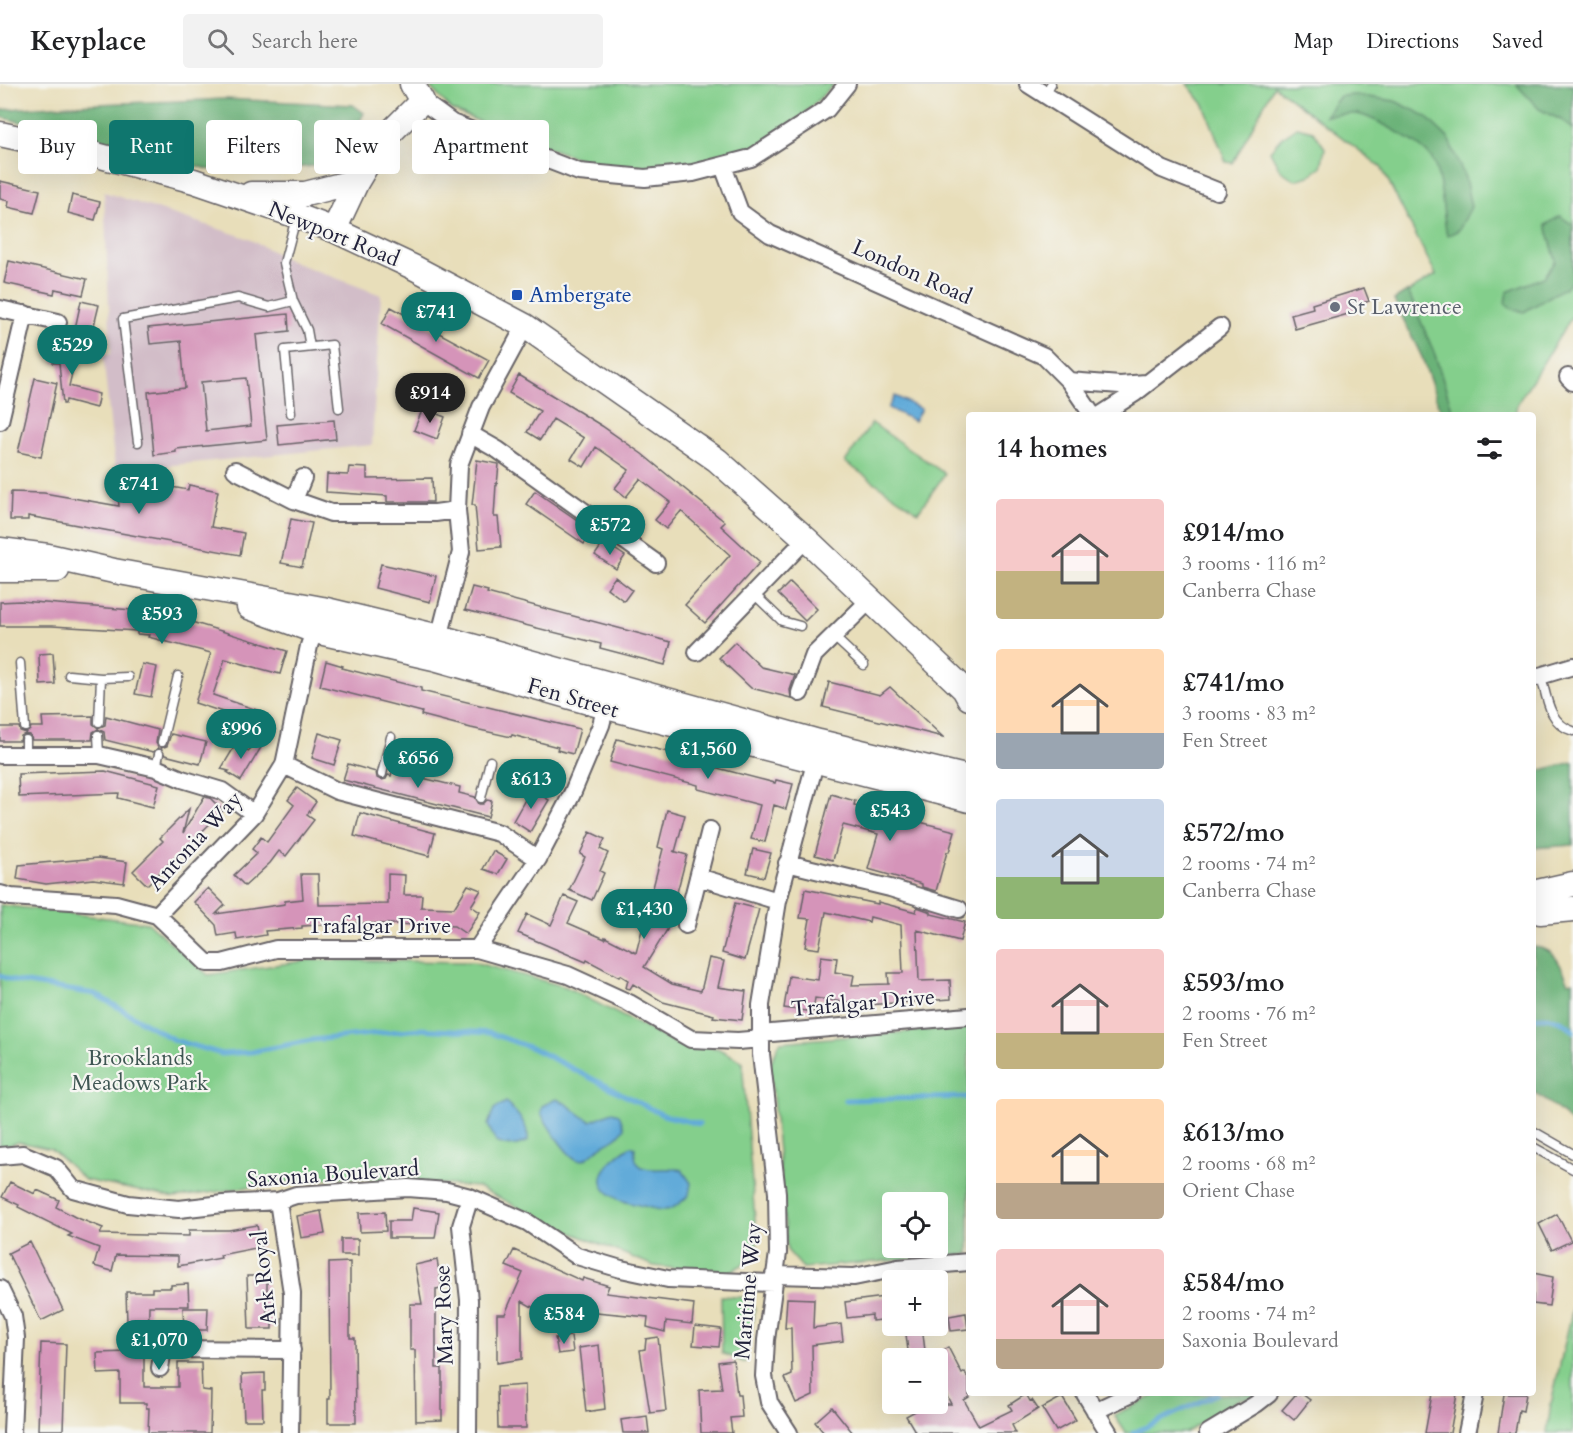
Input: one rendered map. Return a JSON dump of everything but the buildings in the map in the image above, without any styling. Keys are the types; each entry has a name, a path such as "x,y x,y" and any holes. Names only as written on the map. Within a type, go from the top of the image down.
{"street":[{"path":"334,230 357,181 379,144 417,92 452,123 579,172 645,178 693,173 751,158 827,109 847,84"},
{"path":"1028,84 1048,89 1162,169 1217,191"},
{"name":"Newport Road","path":"0,134 93,154 194,181 297,216 334,230 413,267 525,326 717,460 806,539 966,693"},
{"name":"London Road","path":"723,166 740,212 771,234 1044,356 1069,381 1090,412"},
{"path":"230,193 305,194 357,181"},
{"path":"0,309 58,322"},
{"path":"0,422 25,314"},
{"path":"437,647 461,552 457,510 459,465 481,407 525,326"},
{"path":"1105,412 1189,353 1220,327"},
{"path":"1069,381 1120,385 1146,383"},
{"path":"470,434 515,462 656,563"},
{"path":"235,471 294,500 331,513 370,514 457,510"},
{"path":"294,500 303,478"},
{"path":"697,652 806,539"},
{"name":"Fen Street","path":"0,550 48,556 182,583 318,620 611,683 818,751"},
{"name":"Fen Street","path":"0,570 114,571"},
{"path":"800,693 814,656 870,600"},
{"name":"Antonia Way","path":"157,915 254,814 284,765 318,620"},
{"name":"Fen Street","path":"437,647 606,707 818,751 966,789"},
{"path":"1537,677 1573,666"},
{"path":"477,949 538,859 572,794 606,707 611,683"},
{"path":"0,755 26,748 157,761 182,779 222,791 254,814"},
{"name":"Maritime Way","path":"789,1433 769,1402 764,1376 773,1279 778,1252 777,1193 761,1037 761,1005 778,901 818,751"},
{"path":"284,765 337,791 377,795 475,821 499,833 538,859"},
{"path":"686,925 710,830"},
{"path":"787,863 890,888 959,909"},
{"path":"698,877 778,901"},
{"path":"1536,892 1573,884"},
{"name":"Trafalgar Drive","path":"0,894 11,897 116,904 157,915 207,963 222,963 276,949 477,949 568,975 629,1003 691,1039 738,1041 966,1016"},
{"path":"1536,910 1540,912 1573,909"},
{"name":"Saxonia Boulevard","path":"0,1155 23,1154 56,1168 74,1190 128,1204 179,1209 223,1204 278,1202 296,1194 408,1188 447,1191 470,1197 527,1222 577,1256 668,1279 854,1277 898,1268 966,1262"},
{"name":"Mary Rose","path":"468,1433 469,1300 461,1226 470,1197"},
{"name":"Ark Royal","path":"278,1202 292,1293 290,1433"},
{"path":"0,1289 12,1316 16,1338 12,1433"},
{"name":"Ark Royal","path":"160,1368 162,1341 292,1350"},
{"path":"1086,1396 1109,1433"},
{"path":"1095,1411 1127,1396"},
{"path":"1208,1433 1266,1396"},
{"path":"1467,1433 1475,1396"}],"lane":[{"path":"297,216 284,263 293,301 307,330 310,347"},
{"path":"138,442 123,319 238,298 269,307 293,301"},
{"path":"291,412 285,350 332,345 339,408"},
{"path":"754,594 782,621 800,626"},
{"path":"833,636 864,665"},
{"path":"20,663 25,727"},
{"path":"69,675 101,678 128,677"},
{"path":"162,742 177,676"},
{"path":"1537,677 1555,720 1565,729 1573,731"},
{"path":"99,722 101,678"},
{"path":"98,735 99,756"},
{"path":"382,774 391,737"},
{"path":"481,798 490,761"},
{"path":"1536,1133 1573,1154"},
{"path":"1536,1149 1573,1169"}],"shaded area":[{"path":"104,192 247,238 291,261 381,295 372,445 115,469 103,355 111,354"}],"green space":[{"path":"427,84 834,84 801,117 756,147 705,162 649,169 594,164 549,148 549,120 476,120 452,110"},
{"path":"1187,84 1573,84 1573,315 1517,404 1516,412 1441,412 1422,357 1394,300 1436,275 1381,167 1274,86 1233,163 1226,162 1204,105"},
{"path":"1516,84 1568,84 1573,87 1573,129 1563,121 1539,109"},
{"path":"1355,95 1395,101 1424,115 1448,138 1465,178 1471,207 1459,230 1447,236 1436,168 1432,159 1420,146 1365,116 1341,114 1325,116 1340,96"},
{"path":"225,99 353,105 364,113 360,120 314,120 314,166 302,167 302,120 206,120 206,168 194,166 194,120 109,120 109,144 97,141 97,120 18,122 0,117 0,110 84,104"},
{"path":"1297,127 1313,131 1325,148 1321,167 1309,176 1295,180 1280,170 1270,151 1281,138"},
{"path":"1560,216 1573,225 1573,280 1566,287 1524,312 1512,309 1505,303 1507,292 1544,277 1556,261 1546,225"},
{"path":"1408,291 1435,355 1453,412 1441,412 1422,357 1394,300"},
{"path":"872,423 945,474 918,512 845,462"},
{"path":"1573,762 1573,845 1536,848 1536,771"},
{"name":"Brooklands Meadows Park","path":"0,905 148,923 208,975 310,960 473,962 566,987 676,1044 717,1048 742,1061 758,1256 726,1274 654,1266 560,1228 478,1187 342,1177 269,1184 174,1198 85,1180 51,1149 19,1142 0,1148"},
{"path":"1536,947 1552,954 1560,963 1569,982 1573,981 1573,1126 1561,1112 1536,1093"},
{"path":"966,1027 966,1254 948,1256 948,1192 882,1192 882,1258 922,1258 803,1268 787,1250 770,1064 780,1042"},
{"path":"721,1296 749,1298 755,1309 745,1363 722,1353"},
{"path":"1573,1307 1573,1433 1547,1433 1551,1404"},
{"path":"1154,1396 1256,1396 1253,1399 1241,1398 1185,1433 1126,1433 1114,1415"}],"water":[{"path":"895,396 921,409 914,421 888,408"},
{"path":"556,1099 566,1103 591,1121 612,1112 619,1114 624,1128 616,1138 587,1158 579,1160 570,1154 558,1140 541,1113 542,1106"},
{"path":"506,1102 527,1129 528,1141 512,1146 496,1142 488,1125 494,1109"},
{"path":"631,1146 635,1148 635,1158 643,1168 682,1170 691,1183 689,1195 676,1206 664,1210 623,1201 609,1193 603,1186 604,1172 615,1158"}],"waterway":[{"path":"0,976 14,981 95,994 174,1040 222,1054 251,1052 312,1040 419,1029 490,1033 534,1049 663,1115 699,1124"},
{"path":"1536,1018 1555,1019 1573,1031"},
{"path":"845,1100 966,1097"},
{"path":"1133,1433 1213,1396"}],"place":[{"name":"Ambergate","path":"517,295"},
{"name":"St Lawrence","path":"1335,307"}]}
